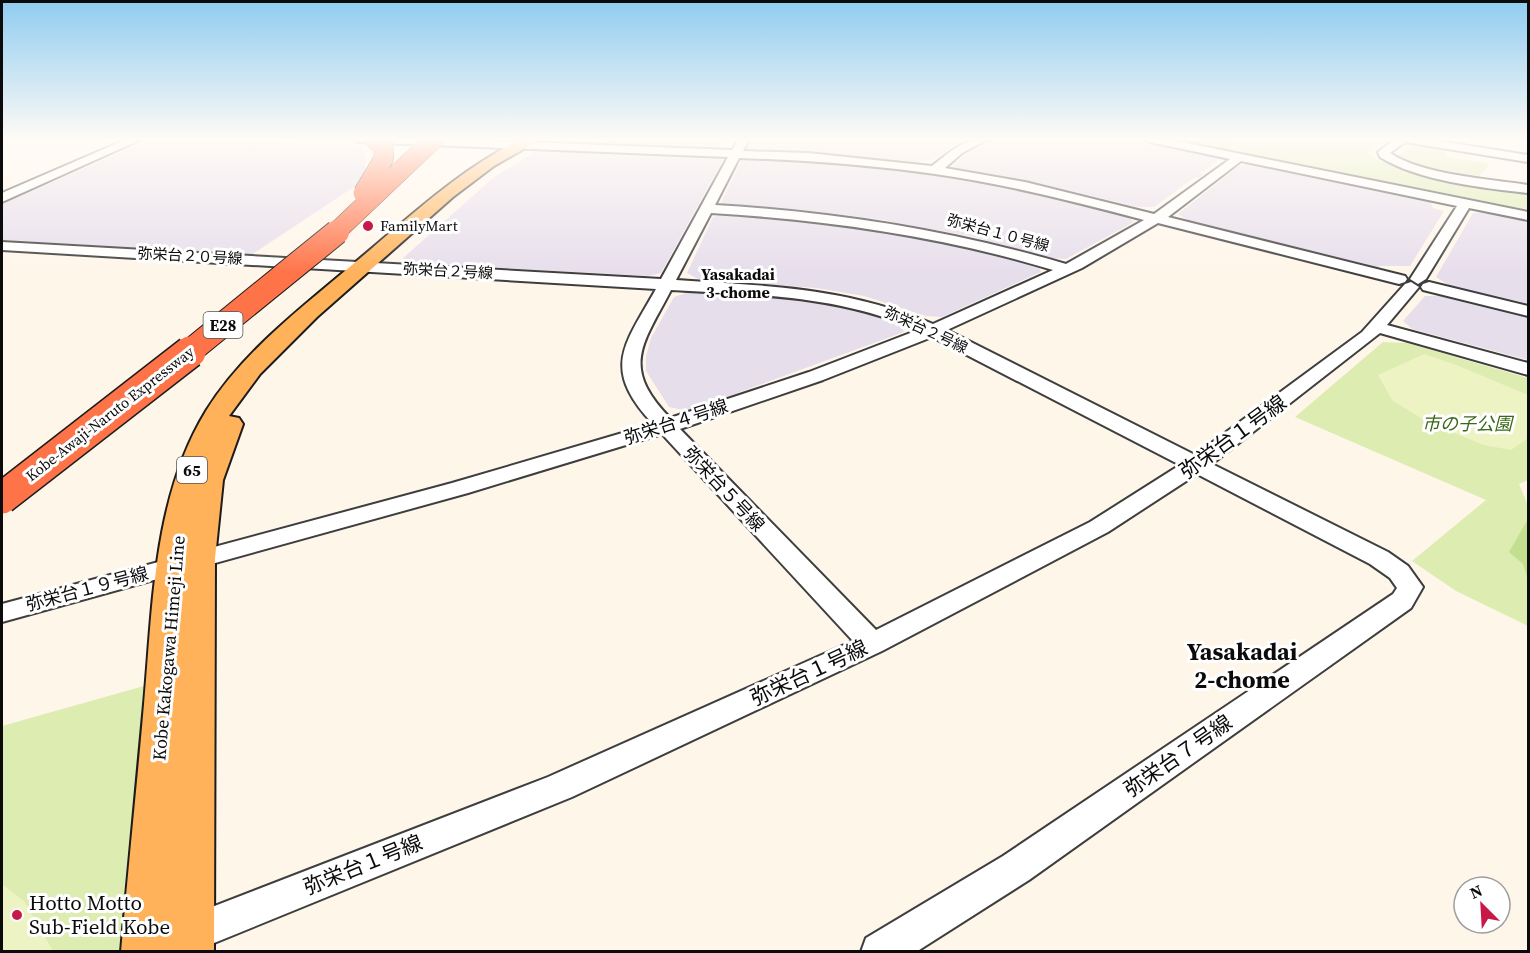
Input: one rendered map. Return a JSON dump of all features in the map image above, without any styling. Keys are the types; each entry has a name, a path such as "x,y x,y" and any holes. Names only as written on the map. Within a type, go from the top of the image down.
{"highway":[{"path":"366,183 364,201 389,192 400,183"},
{"name":"Kobe-Awaji-Naruto Expressway","path":"2,476 364,201 380,183"},
{"name":"Kobe-Awaji-Naruto Expressway","path":"2,498 198,345 384,183"}],"main road":[{"name":"Kobe Kakogawa Himeji Line","path":"145,951 186,562 226,429 272,365 371,267 475,183"},
{"name":"Kobe Kakogawa Himeji Line","path":"186,562 190,943"}],"street":[{"path":"2,198 35,183"},
{"name":"弥栄台５号線","path":"720,183 639,335 630,368 634,385 665,427 872,644"},
{"path":"1011,183 1528,311"},
{"name":"弥栄台４号線","path":"186,562 460,488 665,427 816,376 933,330 1066,269 1156,218 1203,183"},
{"path":"1364,183 1528,216"},
{"path":"1498,183 1528,189"},
{"name":"弥栄台１号線","path":"145,951 190,943 560,788 872,644 1099,527 1198,465 1368,336 1414,283 1465,204"},
{"name":"弥栄台１０号線","path":"706,209 790,213 871,222 978,243 1066,269"},
{"name":"弥栄台２０号線","path":"2,246 371,267"},
{"name":"弥栄台２号線","path":"371,267 796,292 839,298 881,309 933,330 1198,465"},
{"path":"1376,327 1528,369"},
{"name":"弥栄台７号線","path":"880,951 1016,868 1402,601 1410,587 1399,572 1379,558 1198,465"},
{"name":"弥栄台１９号線","path":"2,613 186,562"}],"shaded area":[{"path":"49,183 356,183 251,255 2,240 2,204"},
{"path":"487,183 710,183 661,273 648,276 407,263 402,259"},
{"path":"730,183 984,183 1127,216 1134,222 1066,259 1048,258 974,237 882,220 822,212 730,206 721,203"},
{"path":"1040,183 1186,183 1154,207 1137,207"},
{"path":"1217,183 1348,183 1430,201 1433,208 1444,211 1410,266 1380,266 1378,268 1187,220 1178,214"},
{"path":"1491,212 1528,220 1528,308 1454,289 1436,277 1473,213"},
{"path":"722,214 842,223 982,249 1039,267 1041,272 942,317 926,316 864,296 816,288 698,279 687,273 713,217"},
{"path":"686,293 768,297 833,305 872,314 902,327 904,332 688,411 669,407 646,371 646,356 651,338 674,297"},
{"path":"1425,296 1445,296 1528,316 1528,360 1412,329 1403,321"}],"green space":[{"path":"1384,183 1476,183 1528,192 1528,212"},
{"name":"市の子公園","path":"1383,342 1407,343 1528,378 1528,480 1519,484 1528,505 1528,626 1456,591 1412,561 1486,500 1295,417"},
{"path":"1424,354 1528,395 1528,438 1511,450 1484,445 1427,422 1392,400 1378,375"},
{"path":"1528,519 1528,580 1523,564 1509,552"},
{"path":"144,686 121,951 2,952 2,726"},
{"name":"Hotto Motto Sub-Field Kobe","path":"2,884 24,901 53,951 2,951"}],"place":[{"name":"FamilyMart","path":"368,226"},
{"name":"Hotto Motto Sub-Field Kobe","path":"17,915"}],"district":[{"name":"Yasakadai 3-chome","path":"738,283"},
{"name":"Yasakadai 2-chome","path":"1242,666"}]}
